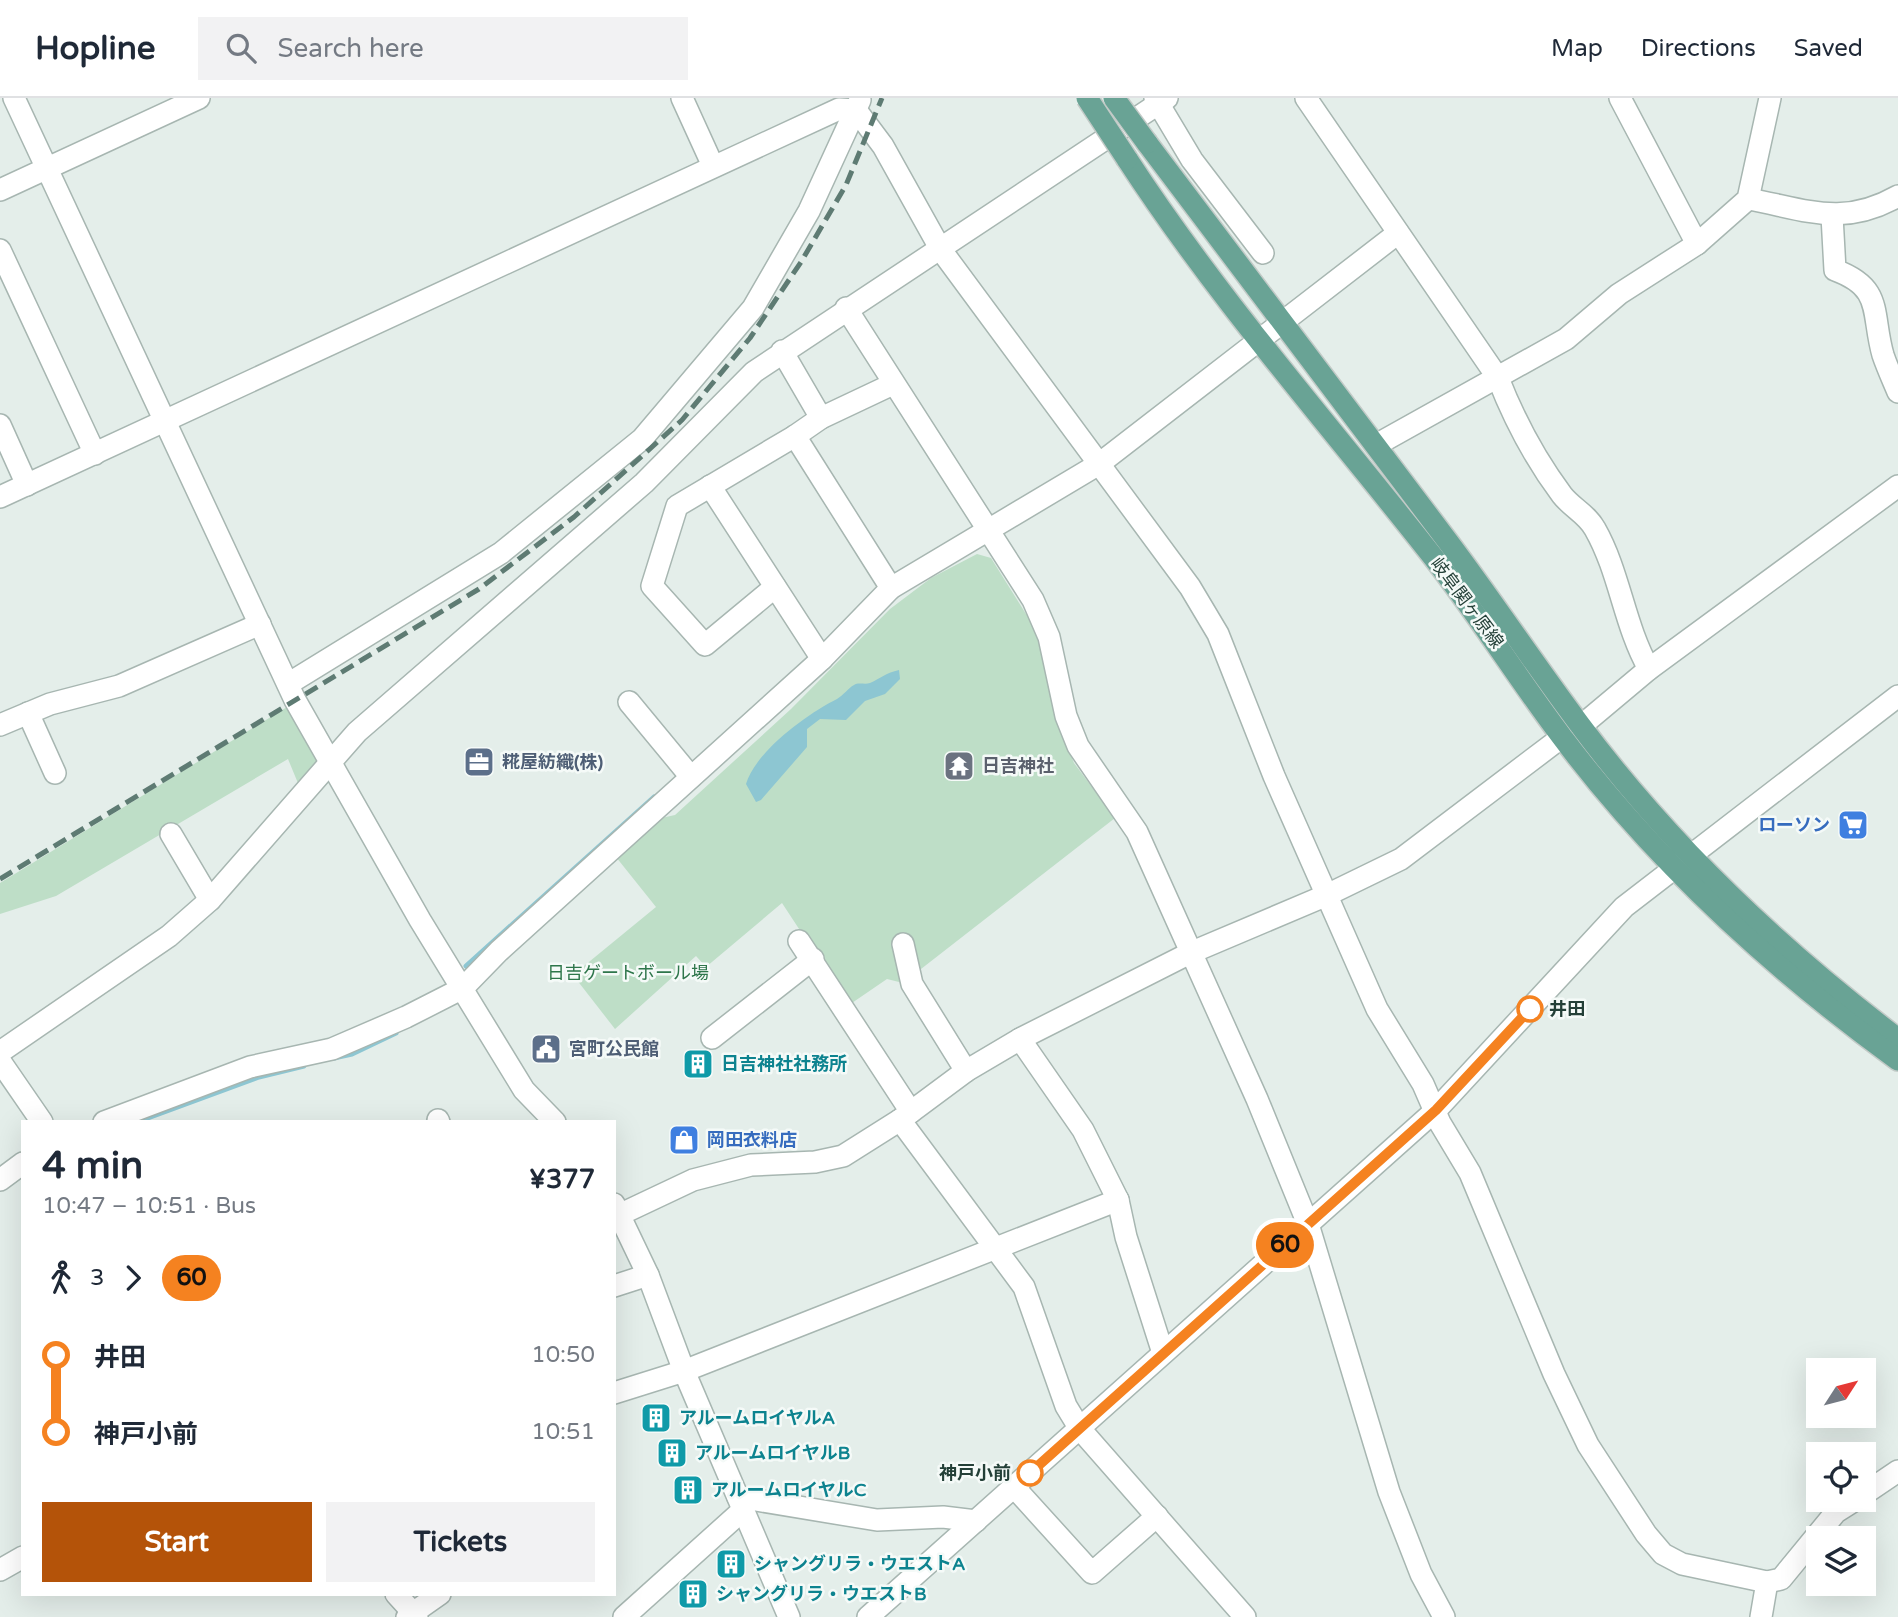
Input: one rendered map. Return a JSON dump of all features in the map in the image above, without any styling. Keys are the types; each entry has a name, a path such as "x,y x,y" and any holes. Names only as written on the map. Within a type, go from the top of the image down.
{"main road":[{"name":"岐阜関ヶ原線","path":"1087,98 1127,159 1259,340 1455,584 1562,737 1631,822 1673,866 1807,991 1892,1036"},
{"name":"岐阜関ヶ原線","path":"1114,98 1376,445 1581,726 1691,854 1822,977 1892,1036 1898,1060"}],"street":[{"path":"14,98 288,684 328,763 524,1090 549,1119"},
{"path":"0,190 199,98"},
{"path":"682,98 713,166"},
{"path":"1306,98 1498,378 1514,418 1553,483 1594,527 1605,548 1638,651 1649,669"},
{"path":"1620,98 1697,244"},
{"path":"1376,445 1566,339 1619,294 1697,244 1748,199 1770,98"},
{"path":"41,1120 2,1050 169,936 210,900 357,732 644,483 754,372 782,351 941,250 1160,99 1192,160 1263,253"},
{"path":"0,497 713,166 839,109 859,104"},
{"path":"859,104 941,250 1190,587 1218,634 1274,776 1377,1009 1470,1172 1531,1311 1554,1374 1588,1445 1646,1534 1663,1554 1682,1564 1767,1582 1781,1578 1836,1512"},
{"path":"288,684 501,553 642,439 753,308 809,211 859,104"},
{"path":"1748,199 1832,216 1864,211 1898,197"},
{"path":"1832,216 1835,270 1855,277 1866,287 1877,311 1883,354 1898,392"},
{"path":"109,1120 250,1067 332,1049 463,988 499,951 822,659 891,588 1099,464 1398,233"},
{"path":"0,250 95,454"},
{"path":"846,309 1033,600 1049,637 1066,716 1078,746 1136,832 1257,1099 1308,1224 1389,1492 1421,1574 1444,1617"},
{"path":"782,351 821,418"},
{"path":"775,587 705,645 652,586 677,506 821,418 893,384"},
{"path":"0,425 27,485"},
{"path":"795,436 891,588"},
{"path":"710,486 822,659"},
{"path":"1581,726 1649,669 1898,486"},
{"path":"0,725 50,704 120,686 260,624"},
{"path":"868,1617 1436,1110 1624,906 1898,696"},
{"path":"629,702 691,777"},
{"path":"28,713 55,773"},
{"path":"789,1617 684,1371 648,1275 618,1209 693,1180 751,1165 815,1162 843,1156 906,1116 966,1072 1020,1039 1190,953 1327,895 1401,859 1562,737"},
{"path":"171,834 210,900"},
{"path":"799,941 906,1116 1024,1287 1066,1406 1080,1429 1245,1617"},
{"path":"903,944 912,984 966,1072"},
{"path":"712,1038 813,960"},
{"path":"1020,1039 1083,1130 1118,1200 1126,1237 1163,1353"},
{"path":"0,1180 21,1164"},
{"path":"616,1392 684,1371 1118,1200"},
{"path":"616,1285 648,1275"},
{"path":"1876,1486 1898,1471"},
{"path":"1014,1487 1092,1573 1157,1516"},
{"path":"740,1503 877,1520 943,1517 976,1521"},
{"path":"624,1617 740,1503"},
{"path":"0,1570 21,1558"},
{"path":"1761,1617 1767,1582"},
{"path":"398,1596 413,1616 438,1596"}],"green space":[{"name":"日吉ゲートボール場","path":"977,554 991,558 1036,630 1047,665 1059,726 1074,763 1115,818 903,983 887,979 849,1005 782,903 706,967 696,956 615,1029 573,975 656,907 616,857 657,819 675,815 791,709 890,609 931,578"},
{"path":"292,704 323,765 300,788 288,759 56,896 0,914 0,883"}],"water":[{"path":"899,670 900,679 885,694 865,701 846,720 820,719 807,729 807,747 761,800 756,802 746,784 760,759 784,735 854,685 870,683"}],"waterway":[{"path":"466,966 654,797"},
{"path":"334,1058 352,1054 396,1033"},
{"path":"142,1120 259,1077 304,1066"}],"railway":[{"path":"0,879 479,589 574,517 682,420 750,338 801,262 846,185 882,98"}],"bus line":[{"name":"60","path":"1030,1473 1436,1110 1530,1009"}],"place":[{"name":"糀屋紡織(株)","path":"479,762"},
{"name":"日吉神社","path":"959,766"},
{"name":"ローソン","path":"1853,825"},
{"name":"井田","path":"1530,1009"},
{"name":"宮町公民館","path":"546,1049"},
{"name":"日吉神社社務所","path":"698,1064"},
{"name":"岡田衣料店","path":"684,1140"},
{"name":"アルームロイヤルA","path":"656,1418"},
{"name":"アルームロイヤルB","path":"672,1453"},
{"name":"神戸小前","path":"1030,1473"},
{"name":"アルームロイヤルC","path":"688,1490"},
{"name":"シャングリラ・ウエストA","path":"731,1564"},
{"name":"シャングリラ・ウエストB","path":"693,1594"}]}
